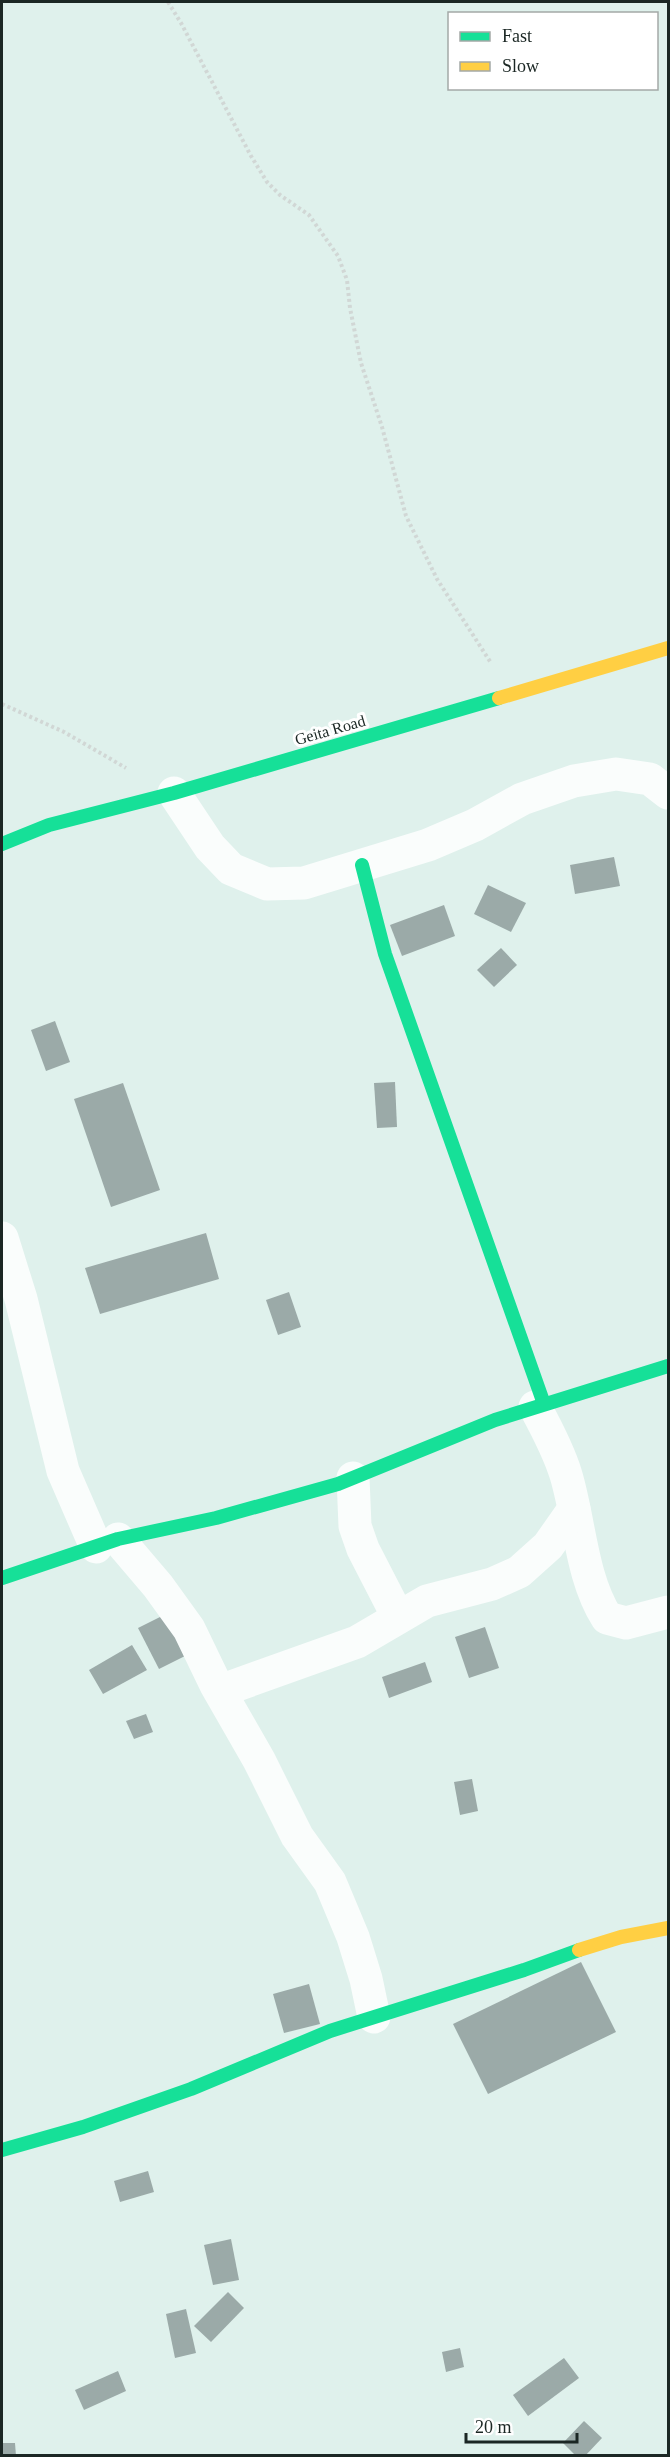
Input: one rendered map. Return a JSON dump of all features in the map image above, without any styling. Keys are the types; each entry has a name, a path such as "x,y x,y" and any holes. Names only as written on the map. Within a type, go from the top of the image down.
{"main road":[{"name":"Geita Road","path":"2,844 49,825 167,795 669,648"},
{"path":"362,865 386,954 540,1406"},
{"path":"2,1578 107,1543 216,1518 353,1478 495,1420 669,1366"},
{"path":"2,2150 115,2116 191,2089 330,2031 374,2016 524,1970 590,1946 666,1927"}],"street":[{"path":"167,795 231,869 267,884 304,883 428,845 475,825 522,799 574,781 616,774 650,779 665,786"},
{"path":"2,1238 21,1299 63,1471 107,1543 158,1586 189,1629 297,1836 330,1882 353,1937 374,2016"},
{"path":"540,1406 566,1475 597,1598 608,1618 626,1623 669,1612"},
{"path":"353,1478 355,1526 363,1549 398,1617"},
{"path":"220,1691 357,1642 427,1601 482,1587 519,1572 548,1546 574,1509"}],"path":[{"path":"168,2 182,22 251,156 267,182 280,195 309,215 338,256 347,280 361,363 382,427 406,516 437,579 510,694"},
{"path":"2,704 64,732 133,772 167,795"}],"building":[{"path":"614,857 620,886 575,894 570,865"},
{"path":"488,885 526,903 511,932 474,914"},
{"path":"444,905 455,936 402,956 390,925"},
{"path":"501,948 517,965 494,987 477,970"},
{"path":"55,1021 70,1062 46,1071 31,1030"},
{"path":"395,1082 397,1127 377,1128 374,1083"},
{"path":"123,1083 160,1190 111,1207 74,1099"},
{"path":"206,1233 219,1279 100,1314 85,1268"},
{"path":"289,1292 301,1327 278,1335 266,1300"},
{"path":"164,1615 185,1656 159,1669 138,1628"},
{"path":"485,1627 499,1668 469,1678 455,1637"},
{"path":"132,1645 147,1670 103,1694 89,1670"},
{"path":"425,1662 432,1682 389,1698 382,1677"},
{"path":"146,1714 153,1732 134,1739 126,1721"},
{"path":"472,1779 478,1811 460,1815 454,1782"},
{"path":"581,1962 616,2032 488,2094 453,2024"},
{"path":"309,1984 320,2024 284,2033 273,1994"},
{"path":"148,2171 154,2192 120,2202 114,2181"},
{"path":"231,2239 239,2280 213,2285 204,2245"},
{"path":"228,2292 244,2308 211,2342 194,2326"},
{"path":"186,2309 196,2353 175,2358 166,2314"},
{"path":"460,2348 464,2367 446,2372 442,2352"},
{"path":"564,2358 579,2378 528,2416 513,2395"},
{"path":"118,2371 126,2391 84,2410 75,2390"},
{"path":"584,2421 602,2438 585,2456 576,2456 563,2443"},
{"path":"2,2443 15,2443 16,2456 2,2456"}],"traffic: fast":[{"path":"2,844 49,825 174,793 499,698"},
{"path":"362,865 385,954 544,1404"},
{"path":"2,1578 118,1539 216,1518 338,1484 495,1420 668,1366"},
{"path":"2,2150 83,2127 191,2089 330,2031 524,1970 579,1950"}],"traffic: slow":[{"path":"499,698 668,648"},
{"path":"579,1950 621,1937 668,1928"}]}
